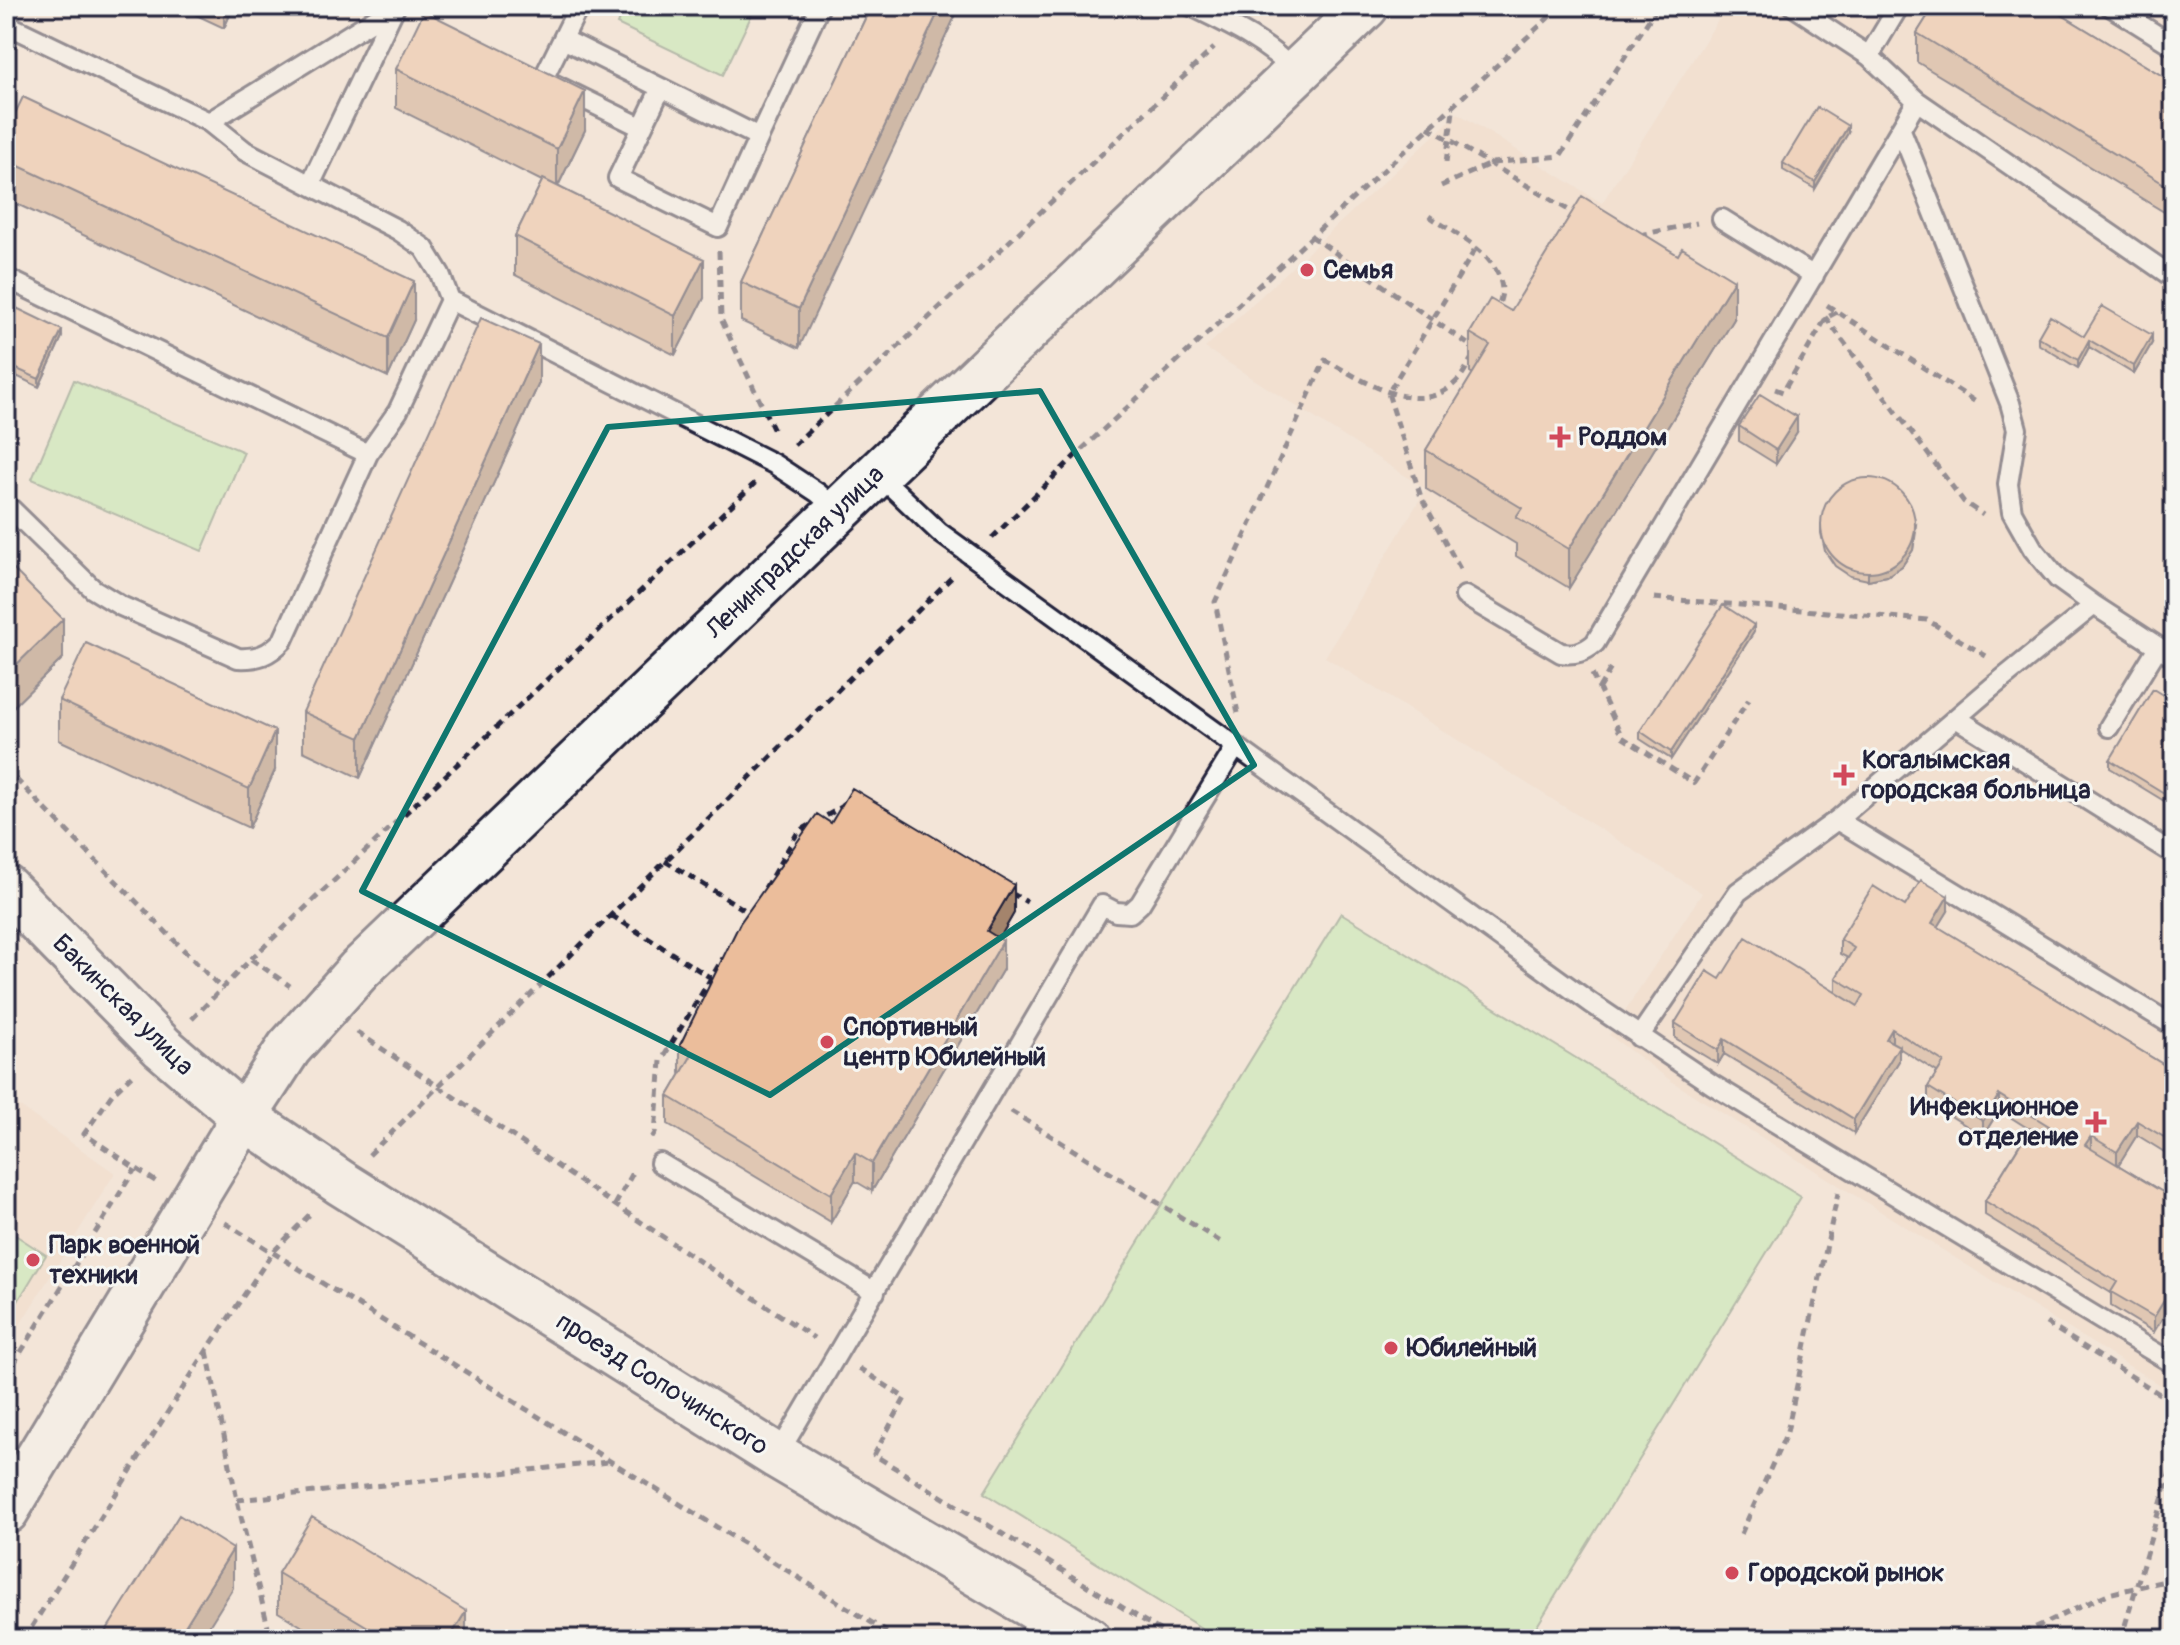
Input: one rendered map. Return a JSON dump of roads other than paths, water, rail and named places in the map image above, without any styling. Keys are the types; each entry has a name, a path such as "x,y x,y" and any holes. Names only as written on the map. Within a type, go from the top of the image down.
{"street":[{"name":"Ленинградская улица","path":"6,1511 244,1117 289,1048 359,970 1366,6"},
{"name":"Бакинская улица","path":"6,888 162,1047 244,1117"},
{"name":"проезд Сопочинского","path":"244,1117 341,1183 777,1456 1088,1639"}],"lane":[{"path":"209,122 395,6"},
{"path":"311,183 395,6"},
{"path":"579,6 543,79 641,127"},
{"path":"661,88 618,178 718,227 820,6"},
{"path":"1191,6 1236,27 1278,54 1296,73"},
{"path":"1793,6 1869,56 1917,101 2174,278"},
{"path":"1869,56 1899,6"},
{"path":"2110,6 2174,46"},
{"path":"6,24 209,122 245,151 398,230 424,248 440,274 450,300 780,459 838,511"},
{"path":"563,39 759,137"},
{"path":"1465,596 1561,653 1573,654 1595,643 1917,101"},
{"path":"1901,130 2010,403 2017,429 2008,484 2012,512 2033,549 2058,579 2166,652 2109,727"},
{"path":"1715,224 1810,284"},
{"path":"6,278 368,454"},
{"path":"6,504 93,589 121,606 238,658 256,659 272,651 283,640 368,454 398,411 450,300"},
{"path":"877,473 939,532 1639,1037 2174,1364"},
{"path":"1639,1037 1738,892 1837,820 2094,605"},
{"path":"1956,718 2174,854"},
{"path":"777,1456 1102,905 1116,912 1130,913 1140,904 1229,744"},
{"path":"1837,820 2174,1026"},
{"path":"660,1163 875,1292"}],"place":[{"name":"Семья","path":"1307,270"},
{"name":"Роддом","path":"1560,437"},
{"name":"Когалымская городская больница","path":"1844,775"},
{"name":"Спортивный центр Юбилейный","path":"827,1042"},
{"name":"Инфекционное отделение","path":"2096,1122"},
{"name":"Парк военной техники","path":"33,1260"},
{"name":"Юбилейный","path":"1391,1348"},
{"name":"Городской рынок","path":"1732,1573"}]}
